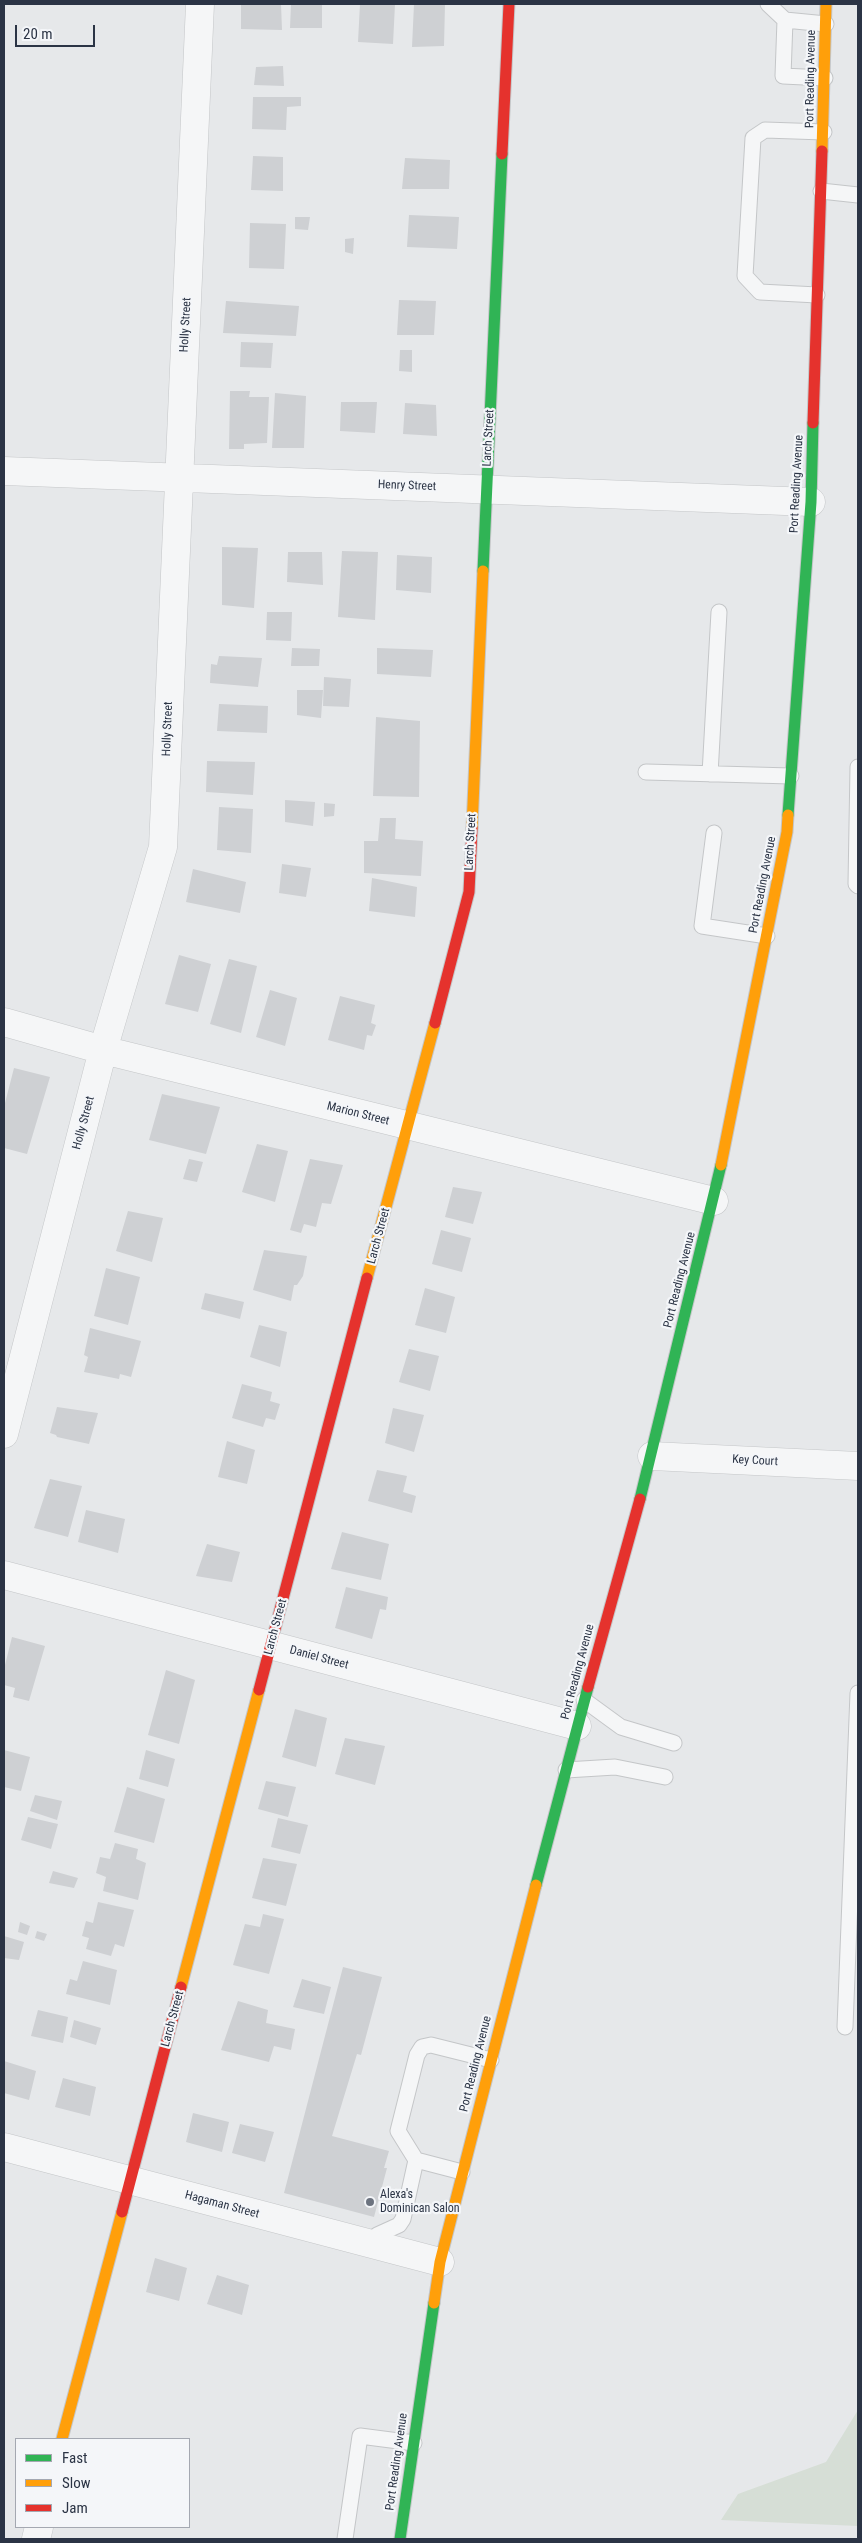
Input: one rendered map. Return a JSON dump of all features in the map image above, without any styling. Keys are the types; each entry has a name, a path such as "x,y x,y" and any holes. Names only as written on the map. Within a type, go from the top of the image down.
{"street":[{"name":"Holly Street","path":"4,1434 103,1050 162,847 200,4"},
{"name":"Larch Street","path":"62,2438 469,892 509,4"},
{"name":"Port Reading Avenue","path":"400,2539 440,2262 577,1726 652,1456 714,1201 788,832 811,502 820,191 824,132 826,4"},
{"name":"Henry Street","path":"4,471 811,502"},
{"name":"Marion Street","path":"4,1022 103,1050 714,1201"},
{"name":"Key Court","path":"652,1456 858,1466"},
{"name":"Daniel Street","path":"4,1575 577,1726"},
{"name":"Hagaman Street","path":"4,2147 440,2262"}],"lane":[{"path":"768,4 785,20 826,24"},
{"path":"785,20 783,76 825,78"},
{"path":"817,295 760,292 746,276 753,138 765,130 824,132"},
{"path":"820,191 858,195"},
{"path":"710,774 719,612"},
{"path":"858,767 856,884 858,886"},
{"path":"646,772 792,776"},
{"path":"714,833 702,926 767,936"},
{"path":"845,2027 858,1693"},
{"path":"584,1700 622,1727 674,1743"},
{"path":"566,1770 615,1766 665,1777"},
{"path":"462,2172 416,2160 398,2131 417,2055 422,2047 431,2045 491,2060"},
{"path":"373,2245 376,2235 399,2225 403,2219 416,2160"},
{"path":"345,2539 360,2436 414,2443"}],"shaded area":[{"path":"858,2410 858,2526 721,2520 738,2494 826,2462"}],"building":[{"path":"241,4 281,4 282,30 241,29"},
{"path":"291,4 322,4 322,28 290,28"},
{"path":"360,4 395,4 393,44 358,42"},
{"path":"414,4 445,4 444,46 412,47"},
{"path":"283,66 284,86 254,85 256,67"},
{"path":"253,97 301,97 301,106 287,107 286,130 252,129"},
{"path":"253,156 283,157 283,191 251,190"},
{"path":"405,158 450,160 449,189 402,189"},
{"path":"409,215 459,217 457,249 407,247"},
{"path":"295,217 310,217 308,230 295,229"},
{"path":"250,223 286,224 284,269 249,268"},
{"path":"354,238 353,254 345,252 345,239"},
{"path":"399,300 436,301 434,335 397,335"},
{"path":"226,301 299,306 296,336 223,333"},
{"path":"241,342 273,343 271,368 240,367"},
{"path":"400,350 412,350 412,372 399,371"},
{"path":"230,391 250,391 249,397 269,397 267,443 244,444 244,449 229,449"},
{"path":"275,393 306,396 304,448 272,448"},
{"path":"341,402 377,402 375,433 340,431"},
{"path":"405,403 436,405 437,436 403,434"},
{"path":"222,547 258,548 254,608 222,605"},
{"path":"342,551 378,552 375,620 338,617"},
{"path":"288,552 322,552 323,585 287,582"},
{"path":"397,555 432,557 431,593 396,590"},
{"path":"267,612 292,612 291,641 266,640"},
{"path":"292,648 320,649 319,666 291,666"},
{"path":"377,648 433,650 431,677 377,674"},
{"path":"219,656 262,658 258,687 210,683 211,664 217,665"},
{"path":"324,677 351,679 349,707 323,706"},
{"path":"297,690 323,690 321,718 297,715"},
{"path":"219,704 268,706 267,733 217,731"},
{"path":"376,717 420,721 419,797 373,796"},
{"path":"207,761 255,762 253,795 206,792"},
{"path":"285,800 315,802 313,826 285,822"},
{"path":"324,803 335,804 334,816 324,817"},
{"path":"219,807 253,809 251,853 217,850"},
{"path":"380,818 396,818 395,839 423,841 421,876 364,873 364,841 378,841"},
{"path":"282,864 311,868 306,897 279,893"},
{"path":"193,869 246,882 240,913 186,902"},
{"path":"372,878 417,887 415,917 369,911"},
{"path":"179,955 211,964 198,1012 165,1004"},
{"path":"229,959 257,966 241,1033 210,1024"},
{"path":"270,990 297,998 285,1046 256,1037"},
{"path":"340,996 375,1005 371,1023 376,1025 372,1036 367,1035 364,1050 328,1040"},
{"path":"14,1068 50,1077 27,1154 4,1148 4,1107"},
{"path":"162,1094 220,1107 206,1154 149,1140"},
{"path":"257,1144 288,1151 275,1202 242,1192"},
{"path":"189,1159 203,1162 197,1182 183,1179"},
{"path":"310,1159 343,1165 331,1204 322,1203 316,1227 304,1224 301,1233 290,1230"},
{"path":"453,1187 482,1192 473,1224 445,1217"},
{"path":"128,1211 163,1218 152,1262 116,1251"},
{"path":"441,1230 471,1238 462,1272 432,1264"},
{"path":"264,1250 307,1256 303,1276 297,1285 294,1285 291,1301 253,1290"},
{"path":"106,1268 140,1277 128,1325 94,1316"},
{"path":"425,1288 455,1297 446,1333 415,1325"},
{"path":"205,1293 244,1302 240,1319 201,1309"},
{"path":"259,1325 287,1332 280,1367 250,1357"},
{"path":"90,1328 141,1341 131,1377 120,1374 119,1379 84,1372 88,1357 84,1355"},
{"path":"409,1349 439,1356 430,1391 399,1382"},
{"path":"242,1384 272,1392 270,1401 280,1404 275,1420 266,1418 263,1427 232,1418"},
{"path":"57,1407 98,1413 89,1444 57,1437 50,1433"},
{"path":"393,1408 424,1415 414,1452 385,1443"},
{"path":"227,1441 255,1450 247,1484 218,1477"},
{"path":"377,1470 407,1476 403,1492 416,1496 412,1513 368,1501"},
{"path":"50,1479 82,1486 68,1537 34,1528"},
{"path":"86,1510 125,1519 118,1553 78,1542"},
{"path":"342,1532 389,1544 381,1580 331,1569"},
{"path":"207,1544 240,1552 232,1582 196,1576"},
{"path":"346,1587 388,1597 386,1610 380,1609 372,1639 335,1628"},
{"path":"12,1637 45,1646 29,1701 13,1697 15,1688 4,1685 4,1669"},
{"path":"166,1670 195,1680 179,1744 148,1735"},
{"path":"295,1709 327,1718 316,1767 282,1757"},
{"path":"345,1738 385,1746 375,1785 335,1774"},
{"path":"4,1750 30,1757 21,1791 4,1787"},
{"path":"146,1750 175,1759 168,1787 139,1779"},
{"path":"266,1781 296,1787 288,1817 258,1809"},
{"path":"127,1787 165,1799 154,1843 114,1832"},
{"path":"35,1795 62,1801 57,1820 30,1811"},
{"path":"28,1817 58,1824 51,1849 21,1840"},
{"path":"278,1818 308,1825 300,1854 271,1847"},
{"path":"115,1843 138,1849 136,1859 146,1863 138,1900 103,1891 106,1877 96,1873 100,1857 110,1859"},
{"path":"263,1858 297,1864 286,1906 252,1898"},
{"path":"53,1871 78,1878 74,1888 49,1883"},
{"path":"98,1902 134,1910 124,1947 115,1944 111,1956 86,1949 89,1938 82,1936 86,1921 93,1923"},
{"path":"263,1914 284,1919 269,1974 233,1965 245,1924 260,1927"},
{"path":"20,1922 30,1926 27,1935 18,1932"},
{"path":"37,1931 47,1934 44,1941 35,1938"},
{"path":"4,1936 24,1942 19,1960 4,1958"},
{"path":"83,1961 117,1970 110,2005 66,1994 70,1979 77,1981"},
{"path":"343,1967 382,1977 361,2055 357,2054 332,2136 389,2151 384,2168 387,2168 374,2217 284,2193"},
{"path":"302,1979 331,1987 324,2014 293,2007"},
{"path":"238,2001 268,2010 266,2023 295,2029 291,2050 274,2046 269,2062 221,2050"},
{"path":"38,2010 68,2017 63,2043 31,2036"},
{"path":"74,2020 101,2028 96,2045 70,2037"},
{"path":"4,2061 36,2071 29,2100 4,2093"},
{"path":"63,2078 96,2087 90,2116 55,2107"},
{"path":"193,2113 229,2122 222,2152 186,2142"},
{"path":"240,2124 274,2132 265,2162 232,2153"},
{"path":"155,2258 187,2268 179,2301 146,2292"},
{"path":"217,2275 249,2285 242,2315 207,2304"}],"traffic: fast":[{"path":"483,571 502,154"},
{"path":"788,815 811,502 813,423"},
{"path":"640,1499 721,1165"},
{"path":"536,1885 588,1687"},
{"path":"400,2539 434,2303"}],"traffic: slow":[{"path":"822,151 826,4"},
{"path":"472,828 483,571"},
{"path":"721,1165 787,832 788,815"},
{"path":"367,1278 435,1023"},
{"path":"181,1987 259,1690"},
{"path":"434,2303 440,2262 536,1885"},
{"path":"62,2438 122,2212"}],"traffic: jam":[{"path":"502,154 509,4"},
{"path":"813,423 822,151"},
{"path":"435,1023 469,892 472,828"},
{"path":"259,1690 367,1278"},
{"path":"588,1687 640,1499"},
{"path":"122,2212 181,1987"}],"place":[{"name":"Alexa's Dominican Salon","path":"370,2202"}]}
